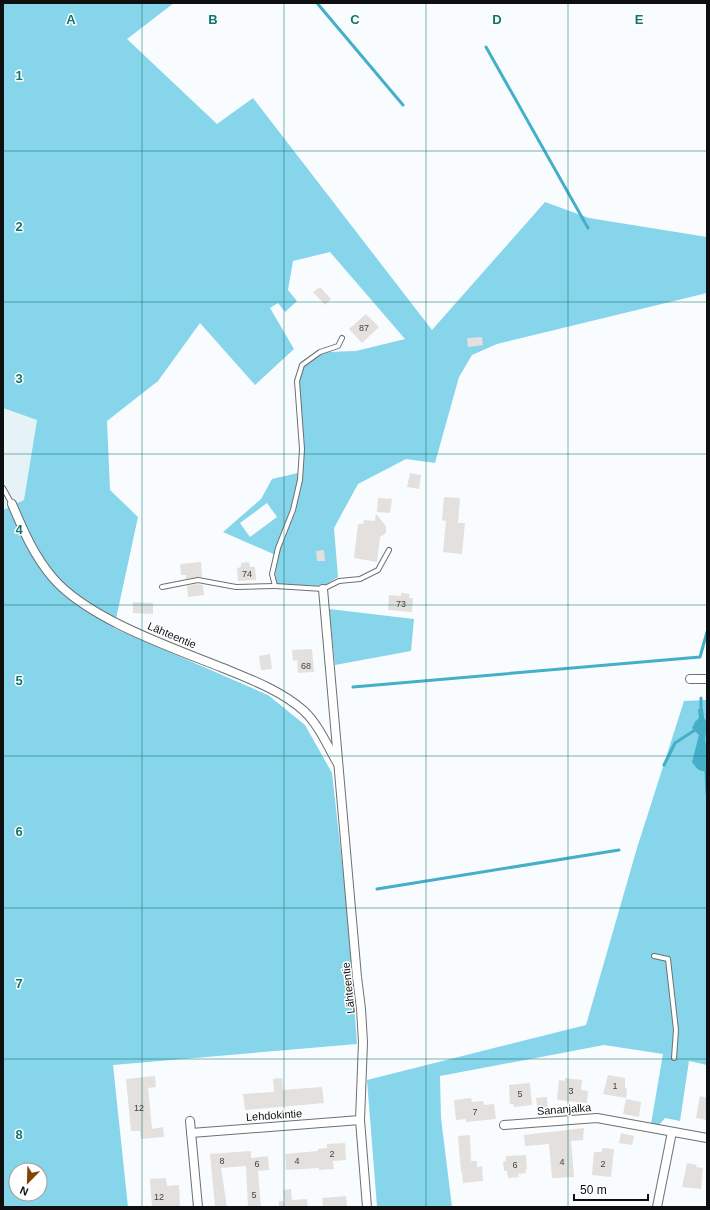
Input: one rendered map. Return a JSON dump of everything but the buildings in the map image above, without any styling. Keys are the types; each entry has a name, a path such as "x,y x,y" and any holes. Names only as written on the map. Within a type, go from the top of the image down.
{"street":[{"name":"Lähteentie","path":"12,504 38,559 54,579 79,601 116,622 276,692 304,711 320,732 339,767"},
{"name":"Lähteentie","path":"324,589 357,977 362,1008 363,1055 360,1120 367,1207"},
{"path":"690,678 707,679"},
{"name":"Sananjalka","path":"504,1125 597,1118 707,1138"},
{"name":"Lehdokintie","path":"191,1133 360,1120"},
{"path":"190,1121 198,1207"},
{"path":"657,1207 672,1132"}],"lane":[{"path":"275,586 272,574 278,548 293,510 300,480 302,449 297,381 302,365 320,352 338,346 342,338"},
{"path":"3,488 12,504"},
{"path":"162,587 198,580 236,587 275,586 324,589 339,581 360,579 378,570 389,550"},
{"path":"654,956 668,959 676,1030 674,1058"}],"shaded area":[{"path":"3,3 174,3 127,39 217,124 253,98 432,330 545,202 589,218 707,237 707,293 497,344 472,355 459,377 435,463 406,459 358,484 334,528 338,577 323,586 277,584 275,573 278,556 223,532 261,499 272,479 298,473 300,450 295,381 302,361 325,347 327,352 356,351 405,339 330,252 293,261 288,290 297,301 285,312 278,303 270,308 294,349 255,385 200,323 158,381 107,421 110,490 138,517 114,628 268,695 305,725 332,773 347,907 357,1044 113,1065 128,1207 3,1207 3,510 24,500 37,420 3,408","holes":["267,503 277,517 250,537 240,523"]},
{"path":"3,408 37,420 24,501 3,510"},
{"path":"329,609 414,619 411,651 335,665"},
{"path":"707,700 707,1065 689,1061 680,1121 665,1118 659,1125 651,1124 663,1054 604,1045 440,1076 441,1118 452,1207 377,1207 367,1080 586,1025 637,848 684,701"},
{"path":"698,709 703,709 704,718 707,722 705,740 707,748 707,771 698,769 692,762 699,735 692,728 699,718"}],"waterway":[{"path":"317,3 403,105"},
{"path":"486,47 588,228"},
{"path":"353,687 700,657 707,632"},
{"path":"701,698 701,709"},
{"path":"664,765 675,743 695,730"},
{"path":"706,771 707,794"},
{"path":"377,889 619,850"}]}
